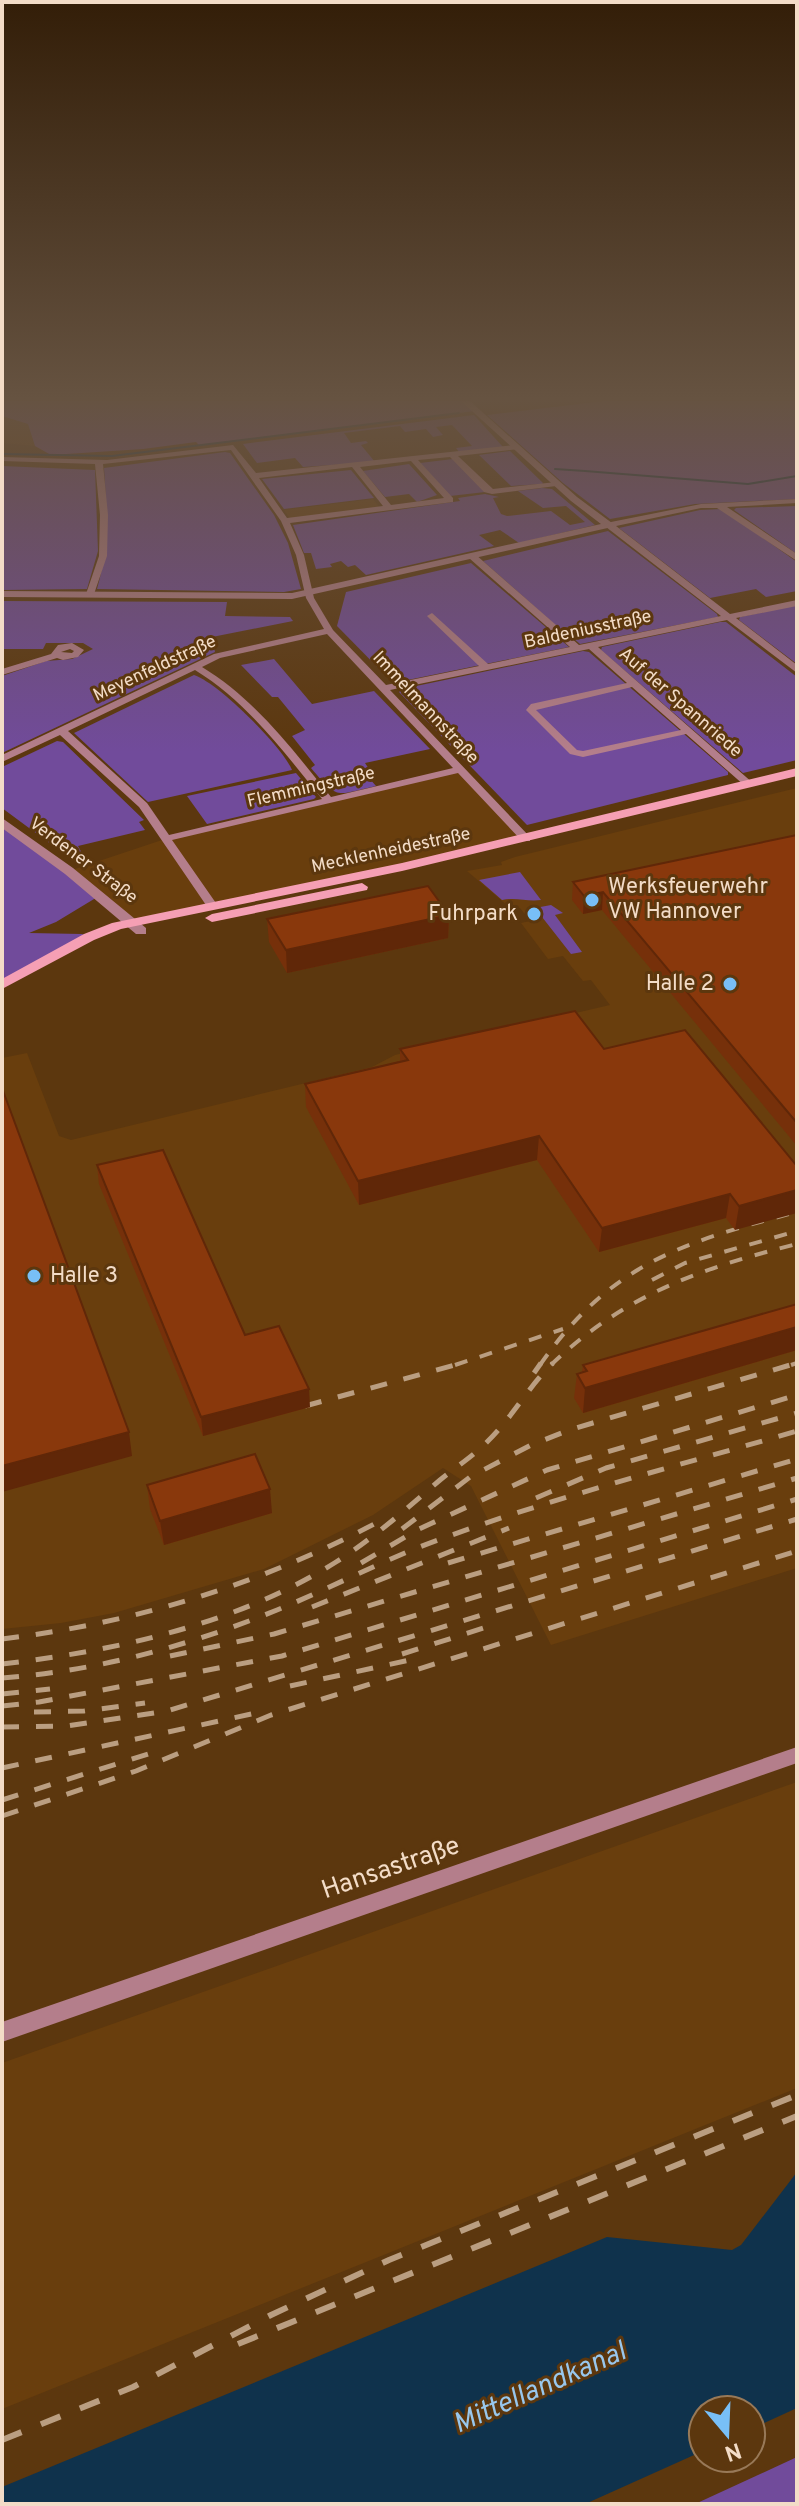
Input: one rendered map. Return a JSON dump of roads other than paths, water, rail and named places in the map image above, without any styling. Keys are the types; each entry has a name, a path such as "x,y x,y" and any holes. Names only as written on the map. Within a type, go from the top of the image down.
{"main road":[{"name":"Mecklenheidestraße","path":"2,985 137,926 212,906 526,839 797,772"},
{"name":"Mecklenheidestraße","path":"137,926 388,881 797,781"},
{"path":"526,839 544,843"},
{"path":"388,881 402,867"}],"street":[{"path":"90,594 103,556 104,518"},
{"name":"Immelmannstraße","path":"283,518 300,555 309,593 329,631 526,839"},
{"path":"285,521 309,518"},
{"path":"600,518 797,670"},
{"path":"2,594 273,597 309,593 643,518"},
{"path":"738,518 797,558"},
{"path":"472,556 578,649"},
{"name":"Baldeniusstraße","path":"386,688 797,603"},
{"path":"432,616 486,667"},
{"name":"Meyenfeldstraße","path":"2,759 229,652 329,631"},
{"name":"Auf der Spannriede","path":"591,646 749,784"},
{"path":"2,672 57,655"},
{"path":"195,666 220,682 254,714 329,801"},
{"path":"634,684 534,706 531,710 574,752 583,754 688,731"},
{"path":"62,731 143,805 212,906"},
{"name":"Flemmingstraße","path":"168,838 461,769"},
{"name":"Verdener Straße","path":"2,822 137,926"},
{"name":"Hansastraße","path":"2,2032 797,1755"}],"water":[{"name":"Mittellandkanal","path":"797,2172 797,2408 767,2422 767,2394 687,2394 687,2458 585,2504 2,2504 2,2487 607,2237 732,2250 741,2245"}],"railway":[{"path":"540,1365 566,1331 594,1303 622,1280 652,1262 719,1234 797,1212"},
{"path":"652,1280 685,1263 797,1231"},
{"path":"552,1364 607,1320 665,1287 728,1263 797,1244"},
{"path":"456,1365 563,1329"},
{"path":"456,1365 462,1363"},
{"path":"534,1373 541,1363"},
{"path":"402,1529 470,1477 531,1445 569,1430 797,1363 791,1365"},
{"path":"2,1664 88,1651 175,1631 217,1618 298,1584 364,1543 476,1452 496,1433 552,1364"},
{"path":"305,1406 456,1365"},
{"path":"361,1563 417,1530 547,1470 797,1395"},
{"path":"536,1498 606,1468 797,1413"},
{"path":"2,1678 108,1663 210,1635 277,1610 397,1556 482,1524 797,1431"},
{"path":"448,1563 797,1459"},
{"path":"170,1656 274,1634 797,1478"},
{"path":"2,1706 39,1702 282,1656 797,1499"},
{"path":"2,1727 66,1726 167,1711 797,1519"},
{"path":"2,1639 101,1623 197,1598 290,1564 380,1521"},
{"path":"312,1607 509,1528"},
{"path":"2,1816 136,1771 271,1715 797,1551"},
{"path":"402,1654 493,1625"},
{"path":"290,1686 419,1658"},
{"path":"2,1694 50,1689"},
{"path":"34,1712 84,1711 145,1703"},
{"path":"2,1768 256,1713"},
{"path":"2,1800 164,1749"},
{"path":"2,2440 133,2387 271,2315 389,2260 797,2095"},
{"path":"238,2344 797,2116"}],"place":[{"name":"Werksfeuerwehr VW Hannover","path":"592,900"},
{"name":"Fuhrpark","path":"534,914"},
{"name":"Halle 2","path":"730,984"},
{"name":"Halle 3","path":"34,1276"}]}
